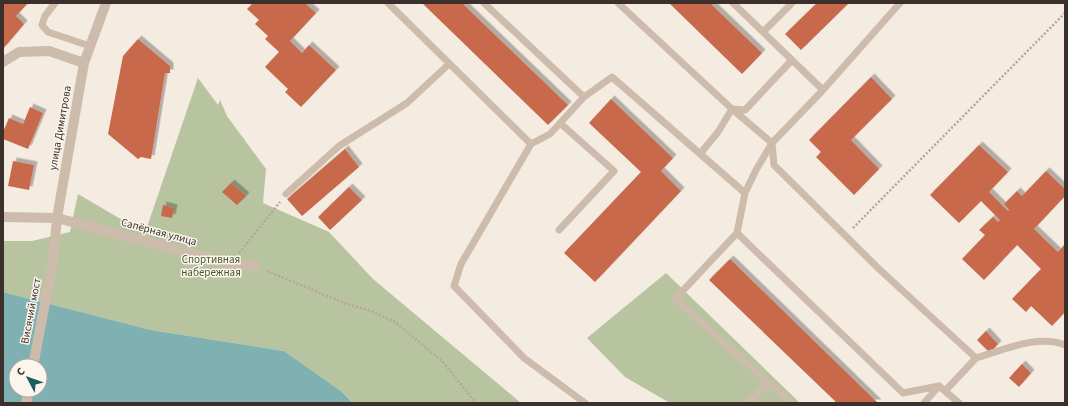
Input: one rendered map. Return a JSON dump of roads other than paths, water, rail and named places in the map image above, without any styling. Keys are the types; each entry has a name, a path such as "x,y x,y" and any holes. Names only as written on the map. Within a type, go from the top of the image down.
{"street":[{"name":"улица Димитрова","path":"53,261 56,218 84,63 106,3"},
{"path":"3,62 19,52 49,51 84,63"},
{"path":"3,217 56,218"},
{"name":"Сапёрная улица","path":"56,218 232,264 255,266"},
{"name":"Висячий мост","path":"35,358 53,261"}],"lane":[{"path":"56,3 45,16 42,25 48,32 90,46"},
{"path":"388,3 531,144"},
{"path":"484,3 584,97"},
{"path":"618,3 732,109 772,143 774,165 976,358"},
{"path":"733,3 823,90"},
{"path":"763,32 792,3"},
{"path":"790,403 675,299 737,234 745,193 772,143 823,90 900,3"},
{"path":"732,109 745,110 792,60"},
{"path":"286,194 339,146 407,103 449,64"},
{"path":"586,403 524,358 454,286 461,264 531,144 550,134 584,97 612,77 745,193"},
{"path":"700,154 718,132 732,109"},
{"path":"559,230 614,171 560,123"},
{"path":"737,234 903,393 939,386"},
{"path":"945,391 976,358 1040,341 1055,341 1065,345"},
{"path":"748,403 768,383"},
{"path":"939,386 958,403"},
{"path":"924,403 939,386"}],"water":[{"path":"3,292 151,330 284,351 341,391 353,403 3,403"}],"park label":[{"name":"Спортивная набережная","path":"211,265"}]}
